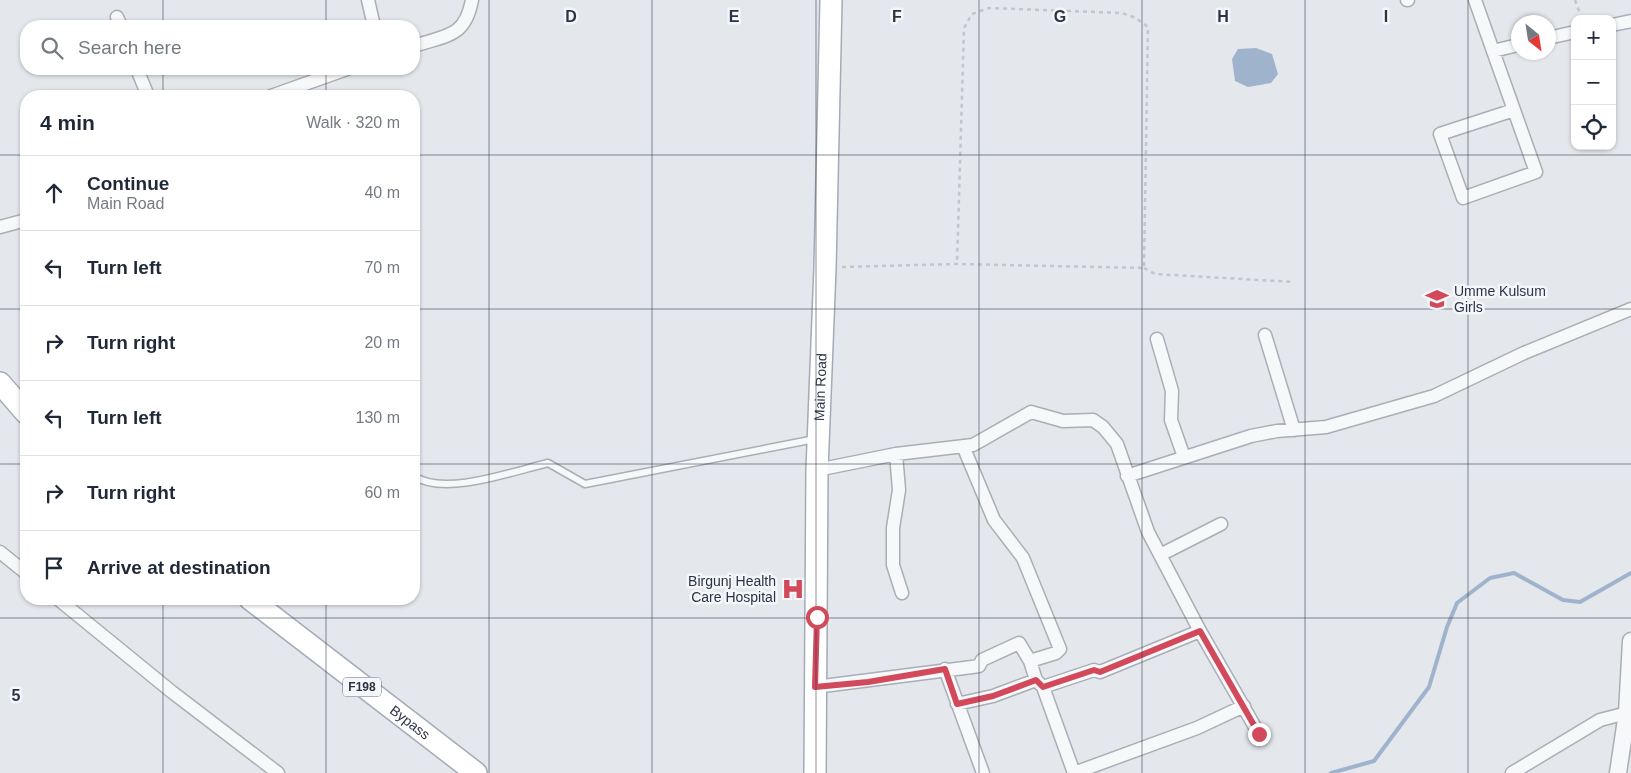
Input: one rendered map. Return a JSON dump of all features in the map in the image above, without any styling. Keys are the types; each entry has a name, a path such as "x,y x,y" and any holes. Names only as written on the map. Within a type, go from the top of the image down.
{"main road":[{"name":"Main Road","path":"815,773 816,470 825,268 832,0"},
{"path":"0,383 20,406"},
{"name":"Bypass","path":"258,605 476,773"}],"street":[{"path":"368,0 373,20"},
{"path":"420,44 458,31 465,23 472,0"},
{"path":"1475,0 1536,172 1462,198 1440,134 1514,110"},
{"path":"1616,24 1631,21"},
{"path":"1556,36 1571,33"},
{"path":"1494,51 1511,47"},
{"path":"139,75 146,90"},
{"path":"288,90 330,75"},
{"path":"0,227 20,222"},
{"path":"1127,476 1251,436 1277,430 1326,427 1434,396 1524,353 1631,309"},
{"path":"1266,335 1294,430"},
{"path":"1157,339 1172,392 1171,420 1184,457"},
{"path":"816,470 896,454 972,445 1031,412 1063,421 1093,420 1103,427 1117,444 1148,532 1200,631 1259,734"},
{"path":"963,446 994,520 1023,558 1060,648 1056,653 1030,662"},
{"path":"896,454 899,490 893,528 893,565 902,593"},
{"path":"1160,556 1221,524"},
{"path":"0,552 20,568"},
{"path":"65,605 172,692 278,773"},
{"path":"957,704 1094,670 1100,672 1200,631"},
{"path":"1618,773 1627,713 1631,641"},
{"path":"815,687 868,682 945,669 979,666 982,660 1020,643 1040,684 1074,773 1197,728 1244,706"},
{"path":"945,669 983,773"},
{"path":"1512,773 1600,720 1627,713"}],"lane":[{"path":"420,480 423,482 454,484 548,463 585,484 818,438"}],"path":[{"path":"1575,0 1581,15"},
{"path":"957,264 964,28 972,14 989,8 1122,13 1136,18 1148,27 1144,268"},
{"path":"825,268 957,264 1144,268 1155,274 1294,282"}],"water":[{"path":"1256,48 1272,54 1278,74 1271,83 1248,87 1235,81 1232,59 1238,49"}],"waterway":[{"path":"1331,773 1374,761 1429,687 1447,627 1457,603 1490,578 1514,573 1563,600 1580,602 1631,573"}],"place":[{"name":"Umme Kulsum Girls","path":"1437,299"},
{"name":"Birgunj Health Care Hospital","path":"793,589"}],"route":[{"path":"817,617 815,687 868,682 945,669 957,704 993,696 1036,680 1043,687 1094,670 1100,672 1200,631 1259,734"}]}
